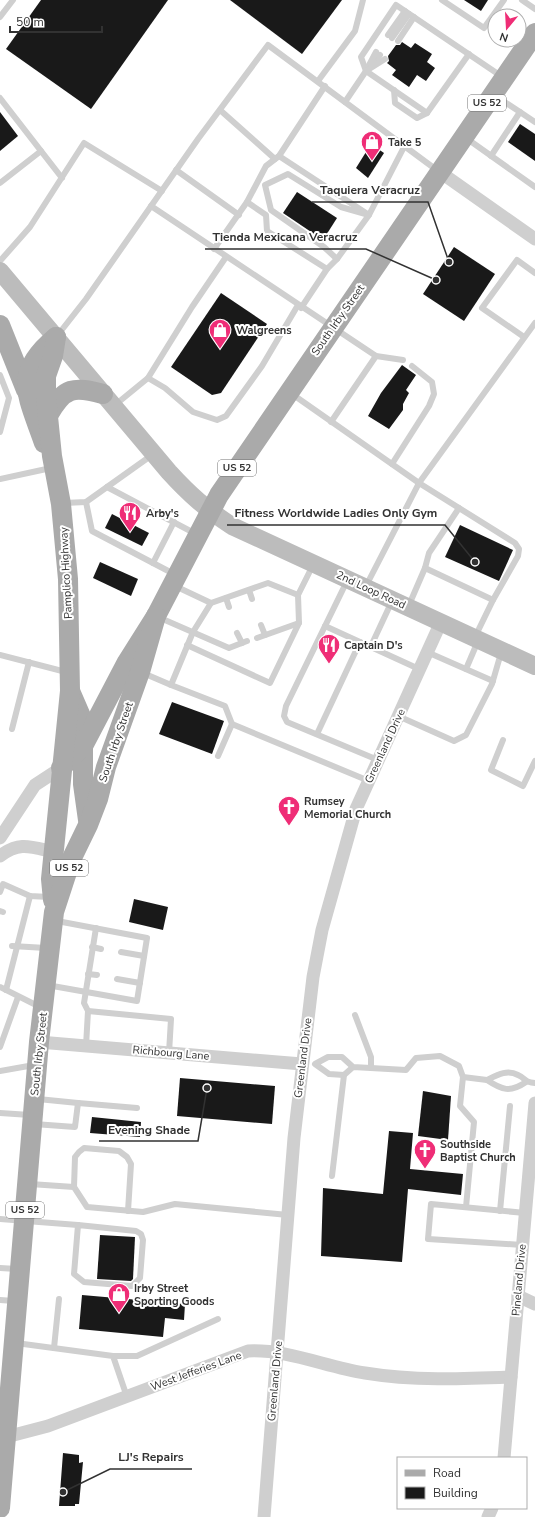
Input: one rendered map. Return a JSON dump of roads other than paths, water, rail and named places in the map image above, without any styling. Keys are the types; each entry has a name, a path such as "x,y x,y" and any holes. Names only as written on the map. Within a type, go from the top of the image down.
{"main road":[{"name":"South Irby Street","path":"61,768 83,746 127,662 156,616 209,511 535,33"},
{"path":"0,271 153,454 195,499 209,511"},
{"name":"Pamplico Highway","path":"0,325 26,390 45,447 53,462"},
{"name":"Pamplico Highway","path":"26,390 28,373 34,359 42,349 56,337"},
{"name":"Pamplico Highway","path":"53,910 52,879 54,852 70,682 68,579 61,504 53,462 46,397 46,376 53,356 56,337"},
{"path":"49,414 57,399 69,391 81,389 108,400"},
{"name":"2nd Loop Road","path":"209,511 232,526 535,666"},
{"name":"South Irby Street","path":"0,1499 5,1425 14,1343 9,1301 20,1270 39,1042 53,910 71,860 88,825 98,799 106,767 140,672 156,616"},
{"name":"Pamplico Highway","path":"70,682 83,721 83,784 88,825"}],"street":[{"path":"440,172 535,239"},
{"name":"Greenland Drive","path":"264,1517 288,1215 308,1064 313,977 322,930 356,809 441,622"},
{"path":"0,838 35,785 61,768"},
{"path":"0,856 10,849 24,845 54,852"},
{"name":"Richbourg Lane","path":"39,1042 308,1064"},
{"name":"Pineland Drive","path":"504,1457 535,1103"},
{"path":"518,1296 535,1304"},
{"name":"West Jefferies Lane","path":"5,1425 48,1426 248,1351 261,1350 277,1353 344,1370 413,1378 452,1379 511,1377"}],"lane":[{"path":"0,17 13,0"},
{"path":"318,81 355,31 363,0"},
{"path":"442,0 484,28 504,0"},
{"path":"522,0 535,9"},
{"path":"428,113 366,71 361,57 396,5 504,78"},
{"path":"409,14 393,38 409,14"},
{"path":"56,337 86,299 176,170 268,45 440,172"},
{"path":"394,90 395,103 417,118 428,113 469,54"},
{"path":"345,102 366,71 380,55 366,71"},
{"path":"214,249 247,202 266,166 277,158 325,86"},
{"path":"493,95 535,122"},
{"path":"0,98 62,178"},
{"path":"220,110 277,158 369,215"},
{"path":"491,156 520,112"},
{"path":"464,137 535,187"},
{"path":"0,261 30,227 84,143 162,191"},
{"path":"148,378 165,388 193,412 217,420 226,416 262,366 299,306 327,269 337,259 369,215 405,145"},
{"path":"0,183 41,151"},
{"path":"176,170 238,215"},
{"path":"337,259 324,246 271,210 265,185 288,174 341,207 369,215"},
{"path":"247,202 266,215 267,231 327,269"},
{"path":"151,206 332,329 376,356 403,360"},
{"path":"108,400 148,378 192,307 226,257"},
{"path":"524,337 482,308 517,260 535,273"},
{"path":"365,587 420,483 535,323"},
{"path":"331,422 376,356"},
{"path":"392,464 429,406 434,394 432,382 412,366"},
{"path":"0,375 9,398 0,432"},
{"path":"289,392 420,483 515,543 519,550 518,556 493,600 476,638 466,669"},
{"path":"61,504 86,502 153,454"},
{"path":"0,479 53,462"},
{"path":"107,487 197,534"},
{"path":"86,502 92,531 153,563 211,604"},
{"path":"371,646 425,568 429,553 460,508"},
{"path":"153,563 174,522"},
{"path":"188,645 270,683 300,623 298,595 314,563"},
{"path":"425,568 493,600"},
{"path":"348,579 286,706 284,716 287,722 378,760"},
{"path":"171,685 193,632 211,604 268,583 298,595"},
{"path":"249,590 252,599"},
{"path":"226,598 229,607"},
{"path":"156,616 229,648 244,642 237,633"},
{"path":"257,638 300,623"},
{"path":"260,625 265,635"},
{"path":"326,626 419,669"},
{"path":"317,734 360,642"},
{"path":"398,716 454,742 466,735 493,681 502,650"},
{"path":"427,652 493,681"},
{"path":"0,655 29,662 70,682"},
{"path":"12,729 29,662"},
{"path":"140,672 226,706 232,724 218,756"},
{"path":"232,724 369,781"},
{"path":"503,740 491,770 523,786 535,761"},
{"path":"0,892 3,884 30,896 53,910 96,928 147,938 137,1001 46,985"},
{"path":"30,896 22,917 3,989 43,1008"},
{"path":"86,1046 88,1010 84,1003 96,928"},
{"path":"15,947 50,948"},
{"path":"92,947 102,949"},
{"path":"121,952 144,956"},
{"path":"88,974 97,976"},
{"path":"117,979 140,983"},
{"path":"0,1047 18,997"},
{"path":"88,1010 171,1020 168,1053"},
{"path":"355,1016 372,1057 371,1068"},
{"path":"308,1064 328,1057 342,1057 353,1067 406,1070 416,1058 440,1056 459,1066 463,1078 460,1106 474,1122 466,1208"},
{"path":"308,1064 329,1074 344,1075"},
{"path":"0,1071 37,1065"},
{"path":"332,1176 344,1075 353,1067"},
{"path":"487,1080 502,1072 518,1075 526,1082 535,1083"},
{"path":"463,1078 487,1080 501,1089 517,1088 526,1082"},
{"path":"33,1112 75,1127 78,1102"},
{"path":"0,1113 33,1112 78,1102 137,1108"},
{"path":"500,1211 510,1106"},
{"path":"128,1211 131,1164 127,1157 119,1151 84,1148 75,1157 74,1187 87,1207 128,1211 143,1212 175,1204 288,1215"},
{"path":"27,1184 74,1187"},
{"path":"522,1245 428,1239 431,1204 525,1213"},
{"path":"0,1219 78,1225 136,1230 141,1234 143,1240 140,1278 137,1283 132,1286 84,1282 78,1278 74,1274 78,1225"},
{"path":"0,1268 20,1270"},
{"path":"54,1348 59,1299"},
{"path":"14,1343 113,1356 137,1356 218,1319"},
{"path":"113,1356 127,1397"}],"place":[{"name":"Take 5","path":"372,162"},
{"name":"Taquiera Veracruz","path":"449,262"},
{"name":"Tienda Mexicana Veracruz","path":"436,280"},
{"name":"Walgreens","path":"220,350"},
{"name":"Arby's","path":"130,532"},
{"name":"Fitness Worldwide Ladies Only Gym","path":"475,562"},
{"name":"Captain D's","path":"329,664"},
{"name":"Rumsey Memorial Church","path":"289,826"},
{"name":"Evening Shade","path":"207,1088"},
{"name":"Southside Baptist Church","path":"425,1170"},
{"name":"Irby Street Sporting Goods","path":"119,1314"},
{"name":"LJ's Repairs","path":"63,1492"}]}
